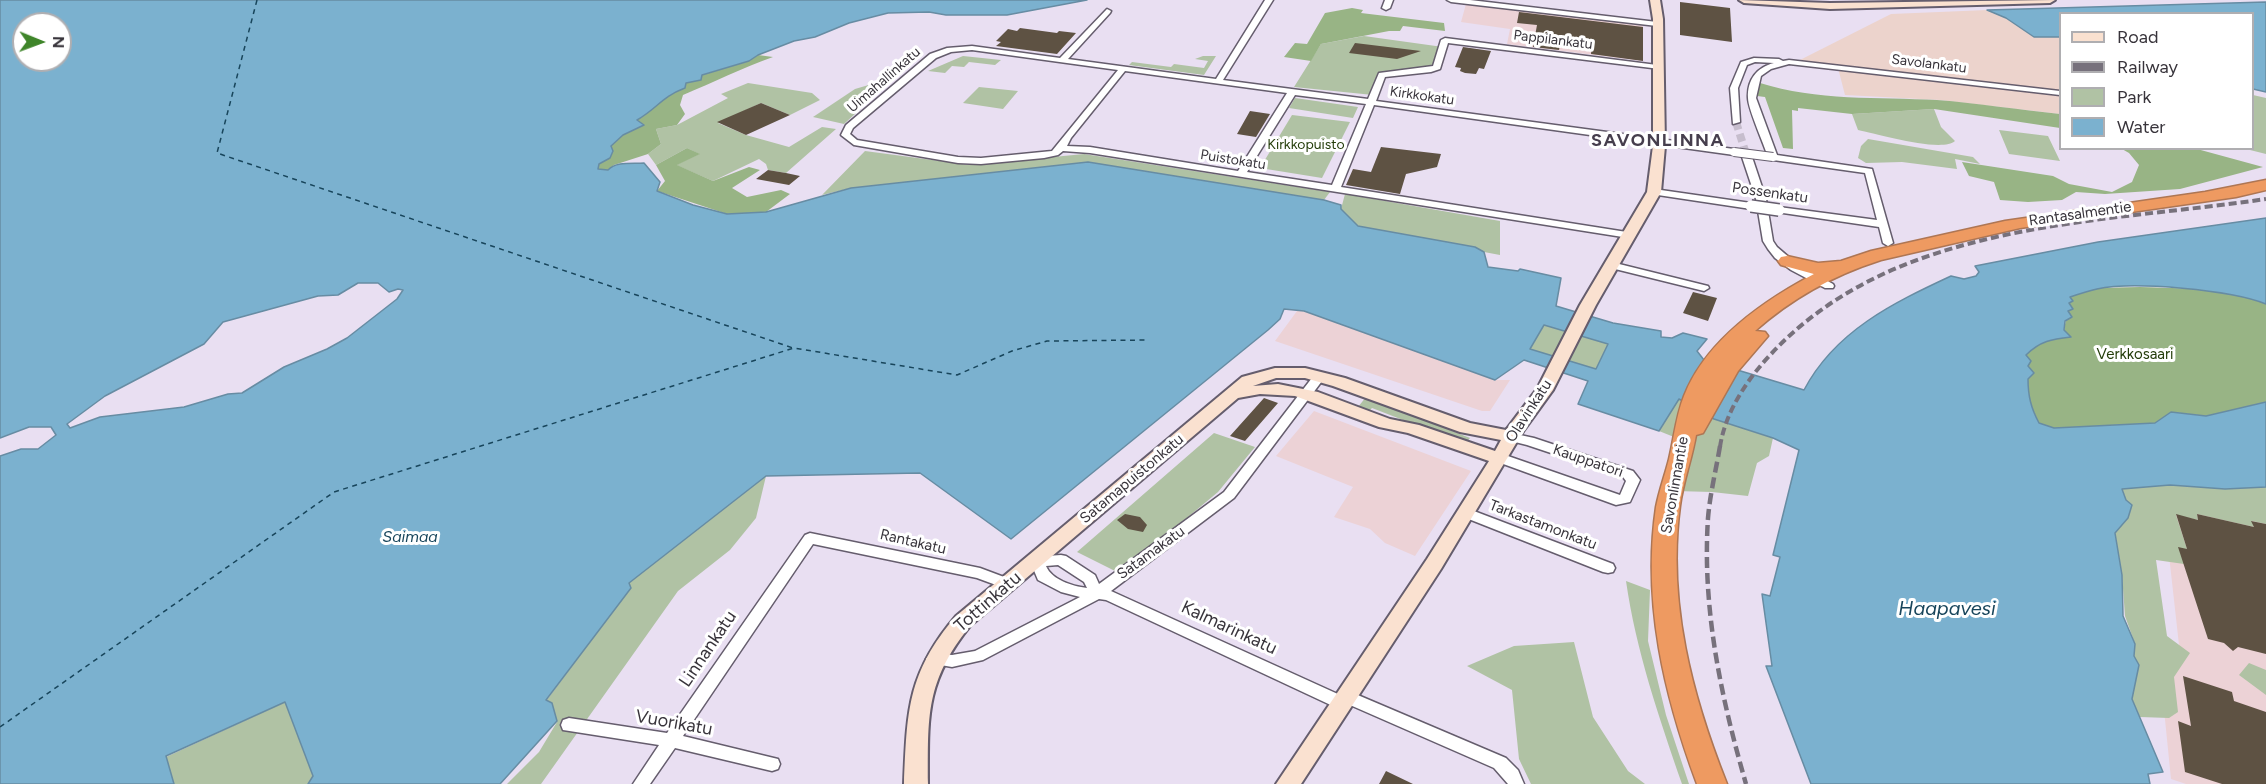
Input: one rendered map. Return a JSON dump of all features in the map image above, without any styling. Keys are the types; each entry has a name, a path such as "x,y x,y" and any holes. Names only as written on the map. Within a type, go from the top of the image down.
{"highway":[{"name":"Rantasalmentie","path":"1681,456 1692,419 1714,389 1728,355 1853,263 1896,249 2020,223 2169,202 2266,185"},
{"name":"Rantasalmentie","path":"1791,294 1895,258 1896,249"},
{"path":"1777,252 1818,269 1853,263"},
{"path":"1728,355 1748,327 1791,294 1792,282 1777,252"},
{"name":"Savonlinnantie","path":"1681,456 1673,479 1668,507 1665,577 1674,657 1688,715 1712,784"}],"main road":[{"name":"Olavinkatu","path":"1288,784 1466,513 1511,437 1545,390 1588,305 1654,192 1659,142 1656,0"},
{"path":"1744,0 1819,3 1923,0"},
{"path":"1763,1 1830,6 2050,0"},
{"name":"Kauppatori","path":"1228,397 1248,381 1261,376 1293,372 1339,382 1466,429 1511,437"},
{"name":"Kauppatori","path":"1228,397 1268,387 1304,393 1383,423 1411,429 1471,452 1500,458"},
{"name":"Satamapuistonkatu","path":"1037,561 1228,397"},
{"name":"Tottinkatu","path":"916,784 918,704 934,659 949,636 963,621 1037,561"}],"street":[{"path":"1218,82 1269,0"},
{"path":"1386,8 1389,0"},
{"path":"1452,0 1658,24"},
{"path":"1062,60 1107,11"},
{"name":"Pappilankatu","path":"1371,102 1382,75 1431,70 1437,67 1445,40 1657,67"},
{"name":"Kirkkokatu","path":"972,48 1869,171 1881,224"},
{"name":"Uimahallinkatu","path":"849,127 933,57 950,50 972,48"},
{"path":"1736,122 1734,88 1743,64 1754,60 1768,67"},
{"name":"Savolankatu","path":"1754,60 1791,62 2059,93"},
{"path":"1773,157 1752,98 1757,75 1768,67 1791,62"},
{"path":"1061,148 1066,137 1123,69"},
{"path":"1240,175 1292,92"},
{"path":"1335,190 1371,102"},
{"name":"Puistokatu","path":"849,127 845,135 854,142 958,160 981,161 1044,155 1055,153 1061,148 1090,150 1629,235"},
{"path":"1747,157 1777,252 1824,283"},
{"name":"Possenkatu","path":"1654,192 1881,224"},
{"path":"1881,224 1896,249"},
{"path":"1611,265 1704,288"},
{"name":"Satamakatu","path":"934,659 952,661 978,656 1086,600 1118,578 1229,495 1304,393 1319,377"},
{"name":"Kauppatori","path":"1500,458 1616,500 1625,498 1634,480 1628,474 1530,441 1511,437"},
{"name":"Tarkastamonkatu","path":"1466,513 1608,568"},
{"name":"Rantakatu","path":"810,538 980,573 1007,584"},
{"name":"Linnankatu","path":"641,784 810,538"},
{"name":"Kalmarinkatu","path":"1096,592 1090,579 1061,560 1037,561 1043,576 1049,579 1079,592 1096,592 1158,616 1345,700 1500,764 1512,775 1516,784"},
{"name":"Vuorikatu","path":"569,725 670,740 772,764"}],"shaded area":[{"path":"1466,4 1643,25 1643,61 1507,44 1510,29 1461,22"},
{"path":"1987,10 2006,18 2034,37 2059,37 2059,114 1940,100 1845,95 1838,68 1794,63 1891,14"},
{"path":"1297,311 1304,311 1495,380 1510,380 1490,411 1482,411 1275,341"},
{"path":"1314,411 1471,471 1415,556 1385,543 1370,529 1334,517 1353,487 1276,456"},
{"path":"2164,510 2266,521 2266,784 2186,784 2171,779 2160,670 2179,645"}],"green space":[{"path":"1352,8 1363,10 1361,13 1444,23 1445,31 1403,26 1400,31 1321,44 1311,61 1284,57 1295,43 1307,44 1325,13"},
{"path":"1364,36 1443,47 1437,67 1382,75 1373,95 1294,87 1321,44"},
{"path":"758,55 773,57 683,95 680,105 685,114 677,125 656,129 661,144 648,154 614,165 608,170 598,169 599,164 610,158 613,151 611,146 623,135 643,125 637,120 670,95 685,88 686,83 701,80 702,75 749,61"},
{"path":"963,56 1001,60 995,65 969,62 964,67 952,66 945,73 928,71"},
{"path":"1203,56 1216,56 1204,75 1129,65 1132,62 1204,68 1208,61 1195,59"},
{"path":"903,70 844,124 813,117 855,89"},
{"path":"748,83 812,93 820,100 790,115 761,103 718,123 746,135 789,147 822,127 836,129 786,173 768,170 766,164 759,159 713,181 676,165 699,154 687,148 656,165 648,154 661,144 656,129 677,125 728,98 721,94"},
{"path":"1760,83 1803,93 1968,103 2059,114 2059,128 1934,109 1852,114 1798,108 1798,111 1792,110 1793,149 1783,148 1765,97 1757,96"},
{"path":"979,87 1018,91 1003,109 963,103"},
{"path":"2254,95 2266,98 2266,154 2250,150 2254,150"},
{"path":"1295,98 1358,107 1353,118 1289,108"},
{"path":"1934,109 1941,127 1955,141 1948,144 1924,144 1858,130 1852,114"},
{"name":"Kirkkopuisto","path":"1292,115 1350,122 1322,178 1260,168"},
{"path":"1999,130 2048,136 2060,161 2009,154"},
{"path":"1868,139 1973,157 1980,164 1955,159 1957,169 1902,162 1866,163 1858,158 1861,146"},
{"path":"687,148 700,154 677,165 713,181 749,167 760,170 732,188 747,197 781,190 790,194 766,212 727,214 657,191 665,181 656,165"},
{"path":"2124,150 2201,150 2263,167 2180,189 2105,194 2076,192 2062,200 2028,202 2000,200 1994,182 1969,176 1962,162 2053,176 2069,184 2112,192 2132,182 2139,165"},
{"path":"865,151 970,165 1084,154 1330,192 1324,200 1088,162 851,188 822,195"},
{"path":"1345,194 1500,221 1500,255 1484,252 1475,247 1358,226 1341,209"},
{"name":"Verkkosaari","path":"2140,287 2220,292 2266,304 2266,402 2206,416 2172,412 2156,423 2054,428 2039,423 2028,399 2026,355 2046,342 2070,337 2064,330 2070,297 2098,288"},
{"path":"1544,325 1609,344 1596,369 1529,349"},
{"path":"1366,397 1470,438 1465,444 1372,408 1369,411 1358,407"},
{"path":"1678,399 1714,419 1773,438 1769,456 1757,463 1748,496 1675,491 1674,437 1659,431"},
{"path":"1214,433 1255,447 1218,492 1152,547 1117,572 1077,552"},
{"path":"766,476 756,518 730,550 678,591 541,784 507,784 539,752 557,722 552,704 546,701 630,588 629,583"},
{"path":"2170,485 2225,489 2266,487 2266,524 2252,521 2254,527 2197,514 2198,520 2176,515 2187,549 2184,564 2156,560 2167,636 2190,653 2174,677 2178,712 2169,718 2140,717 2132,699 2139,665 2134,656 2135,644 2125,616 2122,575 2115,533 2128,518 2122,488"},
{"path":"1626,581 1650,590 1648,641 1666,715 1689,784 1682,784 1657,709 1642,658"},
{"path":"1574,642 1593,717 1628,771 1645,784 1531,784 1519,759 1512,690 1467,666 1514,646"},
{"path":"2249,663 2266,670 2266,695 2239,675"},
{"path":"285,702 313,776 308,784 174,784 166,757"}],"water":[{"name":"Saimaa","path":"0,0 1087,0 1007,15 888,13 849,23 815,37 794,41 758,55 749,61 702,75 701,80 686,83 685,88 670,95 637,120 644,125 623,135 611,146 613,151 610,158 599,164 598,169 608,170 620,164 644,163 660,182 657,191 693,205 727,214 766,212 851,188 1088,162 1324,200 1341,205 1341,209 1358,226 1475,247 1484,252 1488,267 1518,271 1520,269 1561,278 1556,306 1613,323 1661,331 1661,337 1672,338 1683,333 1707,339 1697,351 1704,360 1804,390 1832,351 1867,321 1887,308 1951,276 1964,279 1976,276 1979,272 1975,266 2098,242 2266,218 2266,304 2230,295 2182,288 2134,286 2097,289 2070,297 2073,301 2069,303 2073,309 2068,311 2072,317 2065,321 2064,330 2071,337 2047,342 2026,355 2031,361 2028,366 2034,373 2028,379 2029,396 2034,412 2039,423 2054,428 2155,423 2171,412 2206,416 2266,402 2266,487 2225,489 2170,485 2122,489 2126,500 2132,505 2128,518 2115,533 2122,575 2123,616 2135,644 2134,656 2139,665 2132,699 2163,772 2148,774 2150,784 1811,784 1766,666 1772,666 1762,594 1770,596 1780,557 1773,555 1799,450 1773,438 1714,419 1679,399 1659,431 1578,404 1588,381 1524,360 1495,380 1304,311 1284,309 1280,319 1268,330 1011,539 920,473 766,476 629,583 631,588 546,700 552,703 557,721 500,784 308,784 313,776 285,702 166,756 174,784 0,784 0,456 21,449 38,449 56,435 51,427 29,427 0,438","holes":["358,283 378,283 389,292 403,290 397,299 347,338 284,367 242,393 228,394 184,407 100,417 70,428 67,424 105,396 204,344 223,322 318,296 338,295","1544,325 1608,344 1596,369 1530,349"]},
{"path":"2266,2 2266,92 2254,89 2254,12 2059,12 2059,37 2034,37 2006,18 1987,10"}],"building":[{"path":"1680,2 1730,8 1732,42 1680,35"},
{"path":"1519,12 1643,27 1643,61 1591,54 1592,44 1561,40 1559,50 1533,47 1537,25 1517,23"},
{"path":"1020,28 1076,33 1057,54 996,46 1001,42 996,41 1008,29 1017,31"},
{"path":"1355,43 1421,51 1397,59 1349,53"},
{"path":"1463,47 1491,51 1484,69 1479,68 1476,74 1465,73 1460,71 1461,68 1455,67"},
{"path":"761,103 790,115 746,135 717,122"},
{"path":"1250,111 1270,114 1256,137 1237,134"},
{"path":"1381,147 1441,154 1437,167 1406,174 1400,194 1346,185 1353,169 1371,172"},
{"path":"768,170 800,176 789,185 756,179"},
{"path":"1693,292 1717,298 1708,321 1683,313"},
{"path":"1264,398 1278,403 1245,441 1230,436"},
{"path":"1125,514 1140,517 1147,525 1143,532 1128,529 1117,520"},
{"path":"2176,514 2198,520 2197,514 2254,527 2251,521 2266,524 2266,654 2238,647 2233,651 2224,643 2208,639 2178,547 2187,549"},
{"path":"2183,676 2232,692 2234,701 2266,712 2266,784 2222,784 2185,772 2178,721 2191,726"},
{"path":"1386,771 1413,784 1379,784"}],"ferry route":[{"path":"257,0 217,153 793,348"},
{"path":"0,727 334,492 794,348 957,375 1012,351 1047,341 1149,340"}],"tunnel":[{"path":"1736,122 1747,157"}],"railway":[{"path":"1720,447 1732,408 1754,373 1772,353 1822,309 1878,276 1939,252 2003,236 2069,224 2266,199"},
{"path":"1720,446 1708,518 1708,586 1721,686 1746,784"}],"district":[{"name":"SAVONLINNA","path":"1658,141"}],"water label":[{"name":"Haapavesi","path":"1947,609"}]}
